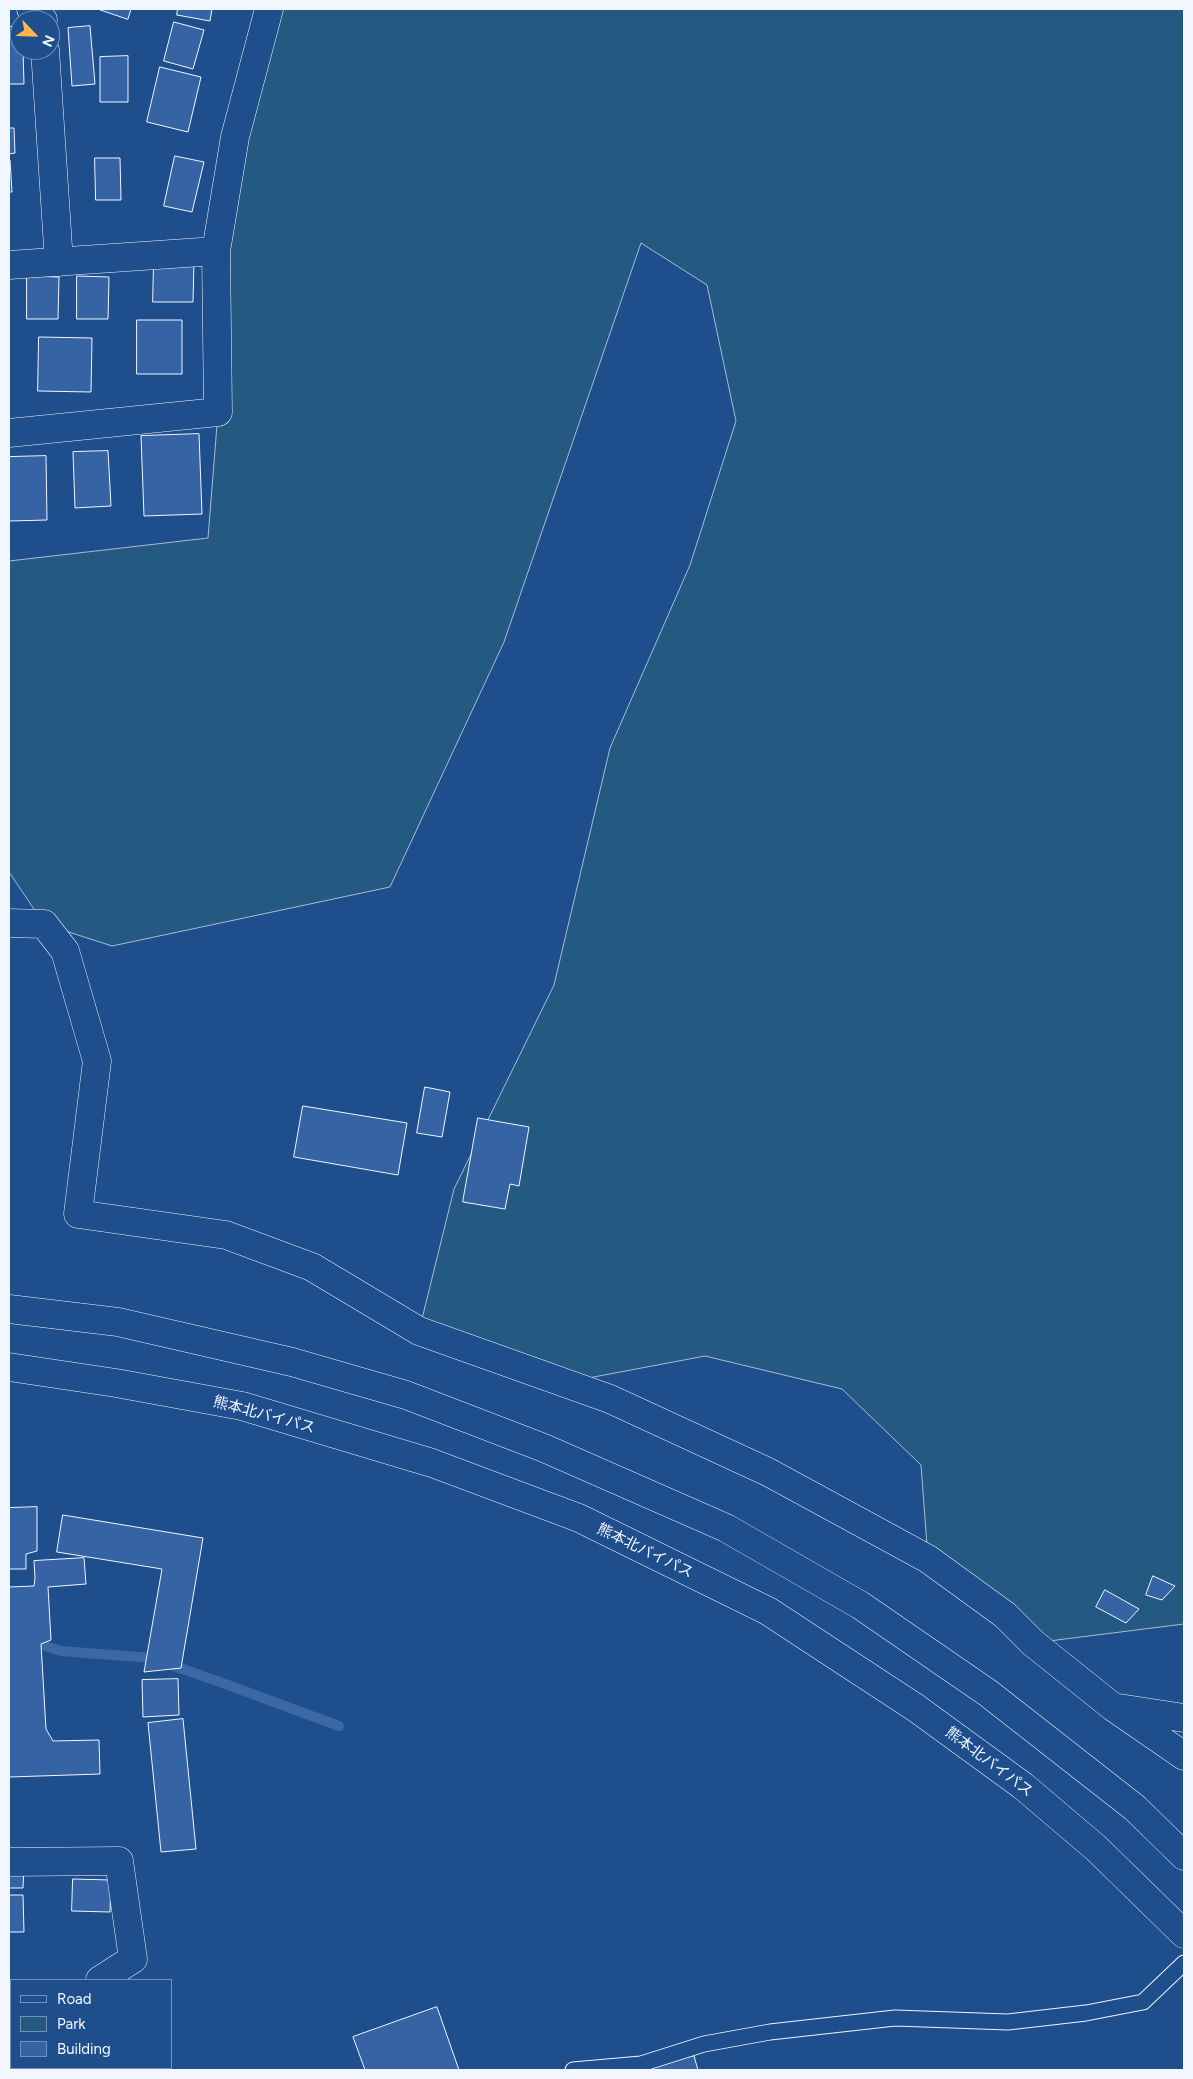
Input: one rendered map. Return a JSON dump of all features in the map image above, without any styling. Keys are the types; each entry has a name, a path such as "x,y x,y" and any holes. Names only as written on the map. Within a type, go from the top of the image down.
{"main road":[{"path":"9,433 218,412 216,251 235,138 269,9"},
{"path":"46,60 59,262"},
{"path":"9,265 216,251"},
{"path":"9,923 44,924 65,952 97,1061 78,1214 226,1234 312,1267 420,1331 610,1399 768,1472 928,1559 1005,1615 1033,1643 1113,1707 1184,1756"},
{"path":"9,1309 118,1322 292,1362 406,1394 544,1448 726,1528 860,1605 988,1693 1135,1808 1184,1856"},
{"name":"熊本北バイパス","path":"9,1367 242,1406 432,1463 579,1518 768,1611 916,1708 1030,1792 1096,1848 1184,1934"},
{"path":"1113,1707 1184,1718"},
{"path":"9,1862 119,1861 133,1959 102,1979"}],"lane":[{"path":"574,2070 641,2064 704,2044 770,2032 895,2018 1008,2022 1086,2014 1143,2002 1184,1963"}],"green space":[{"path":"269,9 1184,9 1184,1624 1033,1643 928,1559 921,1465 842,1389 705,1356 562,1383 419,1331 454,1189 554,985 610,748 690,565 736,421 707,285 641,243 504,642 390,887 112,946 44,924 9,872 9,561 208,538 218,412 216,251"}],"building":[{"path":"98,9 131,9 128,19"},
{"path":"178,9 212,9 210,21 177,15"},
{"path":"174,22 204,30 193,69 164,61"},
{"path":"90,26 95,84 72,86 68,28"},
{"path":"9,27 10,60 23,60 24,84 9,84"},
{"path":"128,56 128,102 100,102 100,57"},
{"path":"160,67 201,77 188,132 147,122"},
{"path":"9,128 14,128 15,153 9,154"},
{"path":"175,156 204,162 192,212 164,206"},
{"path":"95,158 120,158 121,200 96,200"},
{"path":"10,160 12,192 9,192"},
{"path":"154,262 194,262 193,302 153,302"},
{"path":"27,276 59,277 58,319 27,319"},
{"path":"77,276 109,277 108,319 77,319"},
{"path":"137,320 182,320 182,374 137,374"},
{"path":"39,337 92,338 91,392 38,391"},
{"path":"199,434 202,514 144,516 141,436"},
{"path":"108,451 111,506 75,508 73,452"},
{"path":"46,456 47,520 9,521 9,457"},
{"path":"425,1087 450,1092 442,1137 417,1133"},
{"path":"303,1106 407,1123 398,1175 294,1157"},
{"path":"478,1118 529,1127 519,1186 510,1184 505,1209 463,1202"},
{"path":"37,1507 37,1551 26,1554 26,1569 9,1569 9,1508"},
{"path":"63,1515 203,1538 181,1668 144,1672 162,1569 57,1552"},
{"path":"84,1558 86,1584 48,1587 51,1640 41,1644 46,1729 53,1741 99,1740 100,1774 9,1777 9,1587 34,1586 34,1561"},
{"path":"1153,1576 1175,1586 1162,1600 1146,1595"},
{"path":"1105,1590 1139,1609 1126,1623 1096,1607"},
{"path":"178,1679 179,1715 143,1717 142,1680"},
{"path":"183,1719 196,1849 161,1852 148,1723"},
{"path":"9,1865 24,1865 23,1888 9,1888"},
{"path":"73,1879 111,1880 110,1912 72,1911"},
{"path":"9,1895 23,1895 24,1932 9,1932"},
{"path":"437,2007 459,2070 365,2070 353,2037"},
{"path":"694,2056 698,2070 653,2070 652,2066"},
{"path":"34,2069 104,2070 35,2070"}],"waterway":[{"path":"30,1638 61,1651 151,1658 339,1726"}]}
